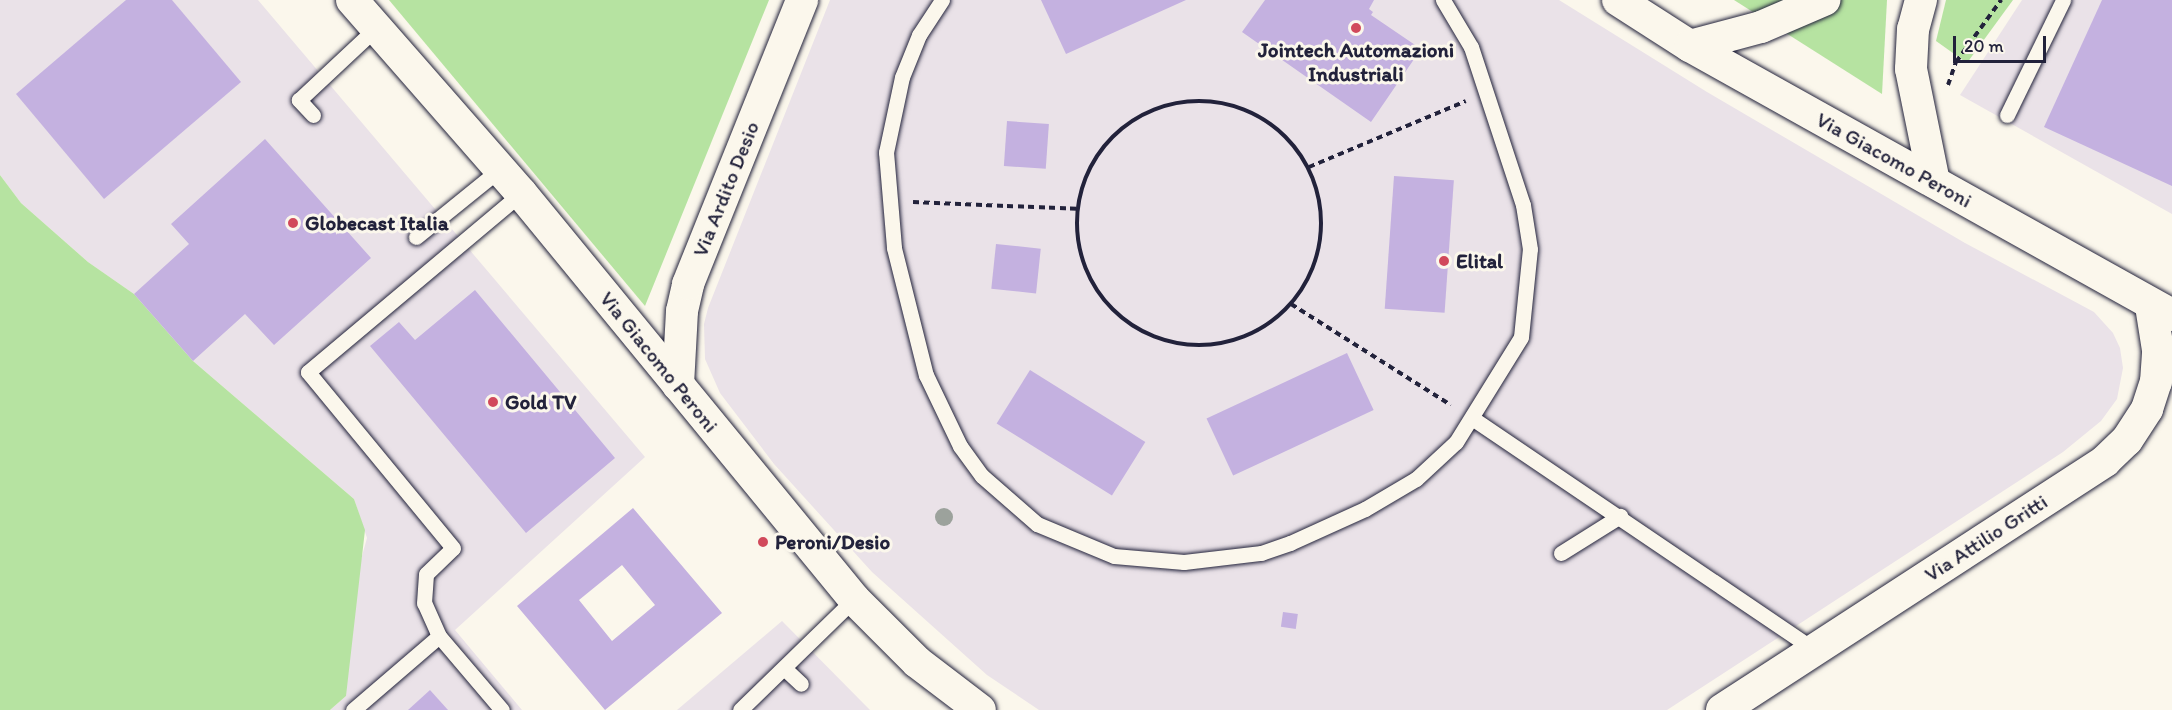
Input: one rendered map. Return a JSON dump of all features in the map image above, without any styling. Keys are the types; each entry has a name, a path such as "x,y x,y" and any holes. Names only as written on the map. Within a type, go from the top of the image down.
{"street":[{"name":"Via Giacomo Peroni","path":"352,0 521,193 854,598 917,662 980,710"},
{"name":"Via Ardito Desio","path":"678,385 682,311 688,284 802,0"},
{"name":"Via Giacomo Peroni","path":"1618,0 1690,46 2162,310"},
{"path":"1690,46 1761,27 1824,0"},
{"path":"1921,0 1913,29 1911,69 1934,182"},
{"name":"Via Attilio Gritti","path":"1722,710 2104,461 2127,440 2143,419 2155,387 2162,310"}],"lane":[{"path":"942,0 919,35 902,77 886,152 888,201 915,338 926,375 960,446 982,476 1037,524 1085,547 1114,556 1184,562 1241,556 1280,547 1365,509 1416,479 1456,442 1521,337 1528,293 1530,249 1523,206 1488,92 1471,47 1443,0"},
{"path":"2007,115 2063,0"},
{"path":"313,115 299,100 376,28"},
{"path":"416,237 500,169"},
{"path":"502,710 439,636 424,603 426,574 453,548 308,372 521,193"},
{"path":"1472,418 1815,650"},
{"path":"1561,553 1620,516"},
{"path":"740,710 854,598"},
{"path":"353,710 439,636"},
{"path":"784,668 801,684"}],"path":[{"path":"1309,167 1488,92"},
{"path":"1194,100 1229,103 1261,117 1288,138 1309,167 1320,202 1321,238 1311,274 1291,304 1261,329 1226,343 1187,345 1150,336 1117,314 1093,284 1079,248 1077,209 1086,176 1103,145 1129,122 1160,106 1194,100"},
{"path":"888,201 1077,209"},
{"path":"1291,304 1472,418"}],"shaded area":[{"path":"0,0 258,0 645,457 455,630 522,710 330,710 346,696 325,689 367,538 354,499 193,361 134,294 88,262 21,203 0,175"},
{"path":"830,0 1559,0 1707,92 1965,243 2094,312 2113,333 2120,348 2123,368 2117,399 2101,421 2063,452 1667,710 1039,710 987,675 872,572 774,464 720,393 705,359 704,324 708,308"},
{"path":"2022,0 2172,0 2172,214 1960,95"},
{"path":"782,621 870,710 677,710"}],"green space":[{"path":"389,0 769,0 645,306"},
{"path":"1734,0 1887,0 1882,94"},
{"path":"1946,0 2013,0 1967,63 1936,41"},
{"path":"0,175 21,203 88,262 134,294 193,361 354,499 365,530 346,696 330,710 0,710"}],"building":[{"path":"126,0 172,0 241,82 104,199 16,94"},
{"path":"1041,0 1186,0 1066,54"},
{"path":"1265,0 1374,0 1369,9 1373,12 1371,15 1421,49 1371,122 1242,32"},
{"path":"2102,0 2172,0 2172,186 2044,127"},
{"path":"1007,121 1049,124 1046,169 1004,166"},
{"path":"265,139 371,258 274,345 245,314 193,361 134,294 189,244 171,224"},
{"path":"1394,176 1454,180 1445,313 1385,309"},
{"path":"996,244 1041,249 1036,293 991,289"},
{"name":"Gold TV","path":"475,290 615,458 526,533 370,346 399,322 415,340"},
{"path":"1347,353 1374,410 1233,476 1207,419"},
{"path":"1030,370 1145,442 1112,495 997,423"},
{"path":"633,508 722,613 605,710 517,606","holes":["622,565 655,605 612,641 579,600"]},
{"path":"1283,612 1298,614 1296,629 1281,627"},
{"path":"430,690 448,710 408,710"}],"place":[{"name":"Jointech Automazioni Industriali","path":"1356,28"},
{"name":"Globecast Italia","path":"293,223"},
{"name":"Elital","path":"1444,261"},
{"name":"Gold TV","path":"493,402"},
{"name":"Peroni/Desio","path":"763,542"}]}
